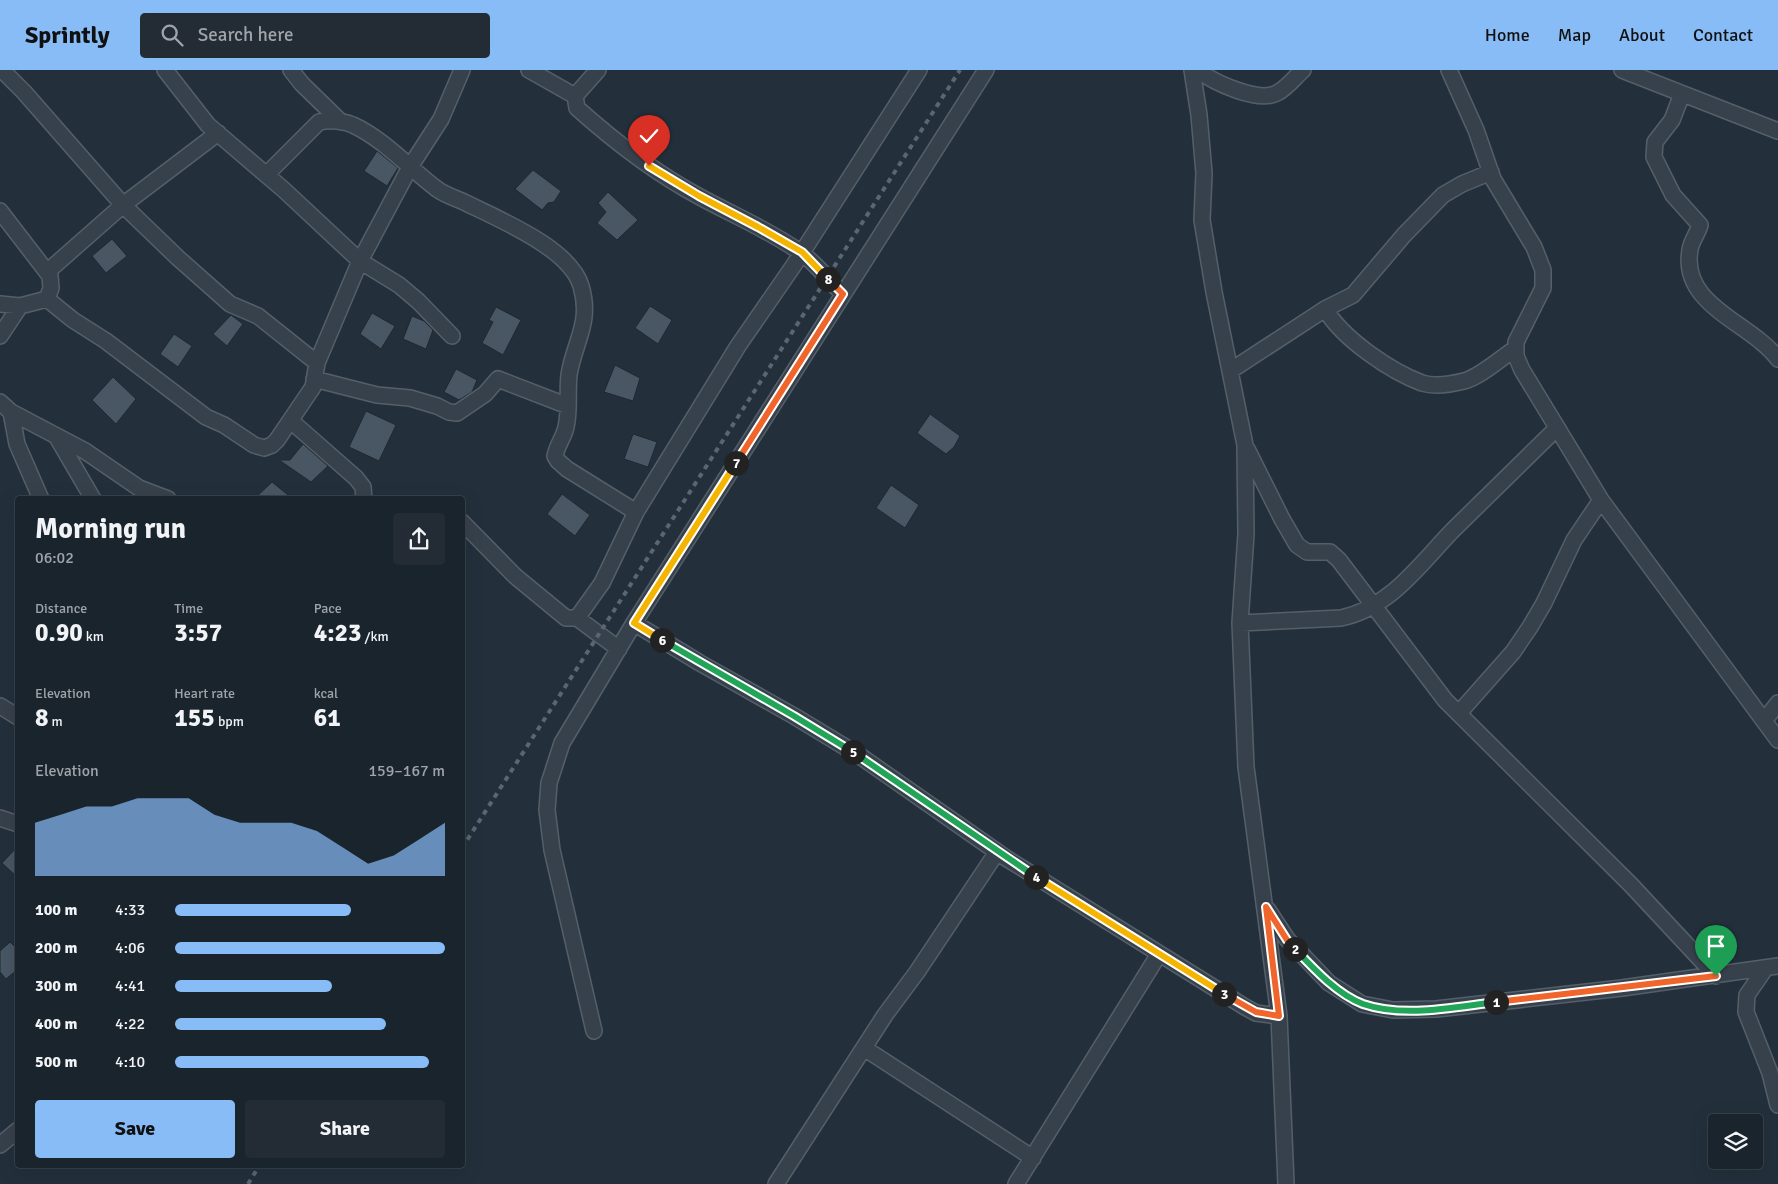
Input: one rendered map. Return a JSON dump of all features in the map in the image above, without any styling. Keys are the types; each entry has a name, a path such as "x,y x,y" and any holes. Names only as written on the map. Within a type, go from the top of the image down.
{"street":[{"path":"2,70 24,92 123,205 178,258 230,304 258,316 317,363"},
{"path":"165,70 208,125 360,261 399,284 418,300 452,336"},
{"path":"290,70 341,122"},
{"path":"47,299 206,417 224,425 254,445 264,448 272,446 291,421 312,387 317,363 360,261 410,167 441,119 462,70"},
{"path":"529,70 575,96"},
{"path":"575,96 598,70"},
{"path":"577,618 602,583 636,512 738,346 802,252 919,70"},
{"path":"594,1031 552,850 547,810 549,783 562,743 634,623 986,70"},
{"path":"1192,70 1199,115 1204,173 1202,220 1245,445 1246,534 1240,623 1246,767 1279,1016 1286,1184"},
{"path":"1198,70 1222,84 1265,97 1278,93 1304,70"},
{"path":"1449,70 1476,130 1501,194 1534,247 1543,270 1543,288 1516,342 1516,356 1522,370 1602,500 1778,740"},
{"path":"1622,70 1778,131"},
{"path":"1682,94 1672,120 1655,142 1653,149 1658,166 1673,195 1700,225 1690,248 1690,267 1694,279 1707,301 1766,346 1778,359"},
{"path":"575,96 577,108 649,166 699,196 802,252 843,294"},
{"path":"266,175 320,122 329,120 351,124 374,138 439,190 526,232 569,265 581,287 585,312 583,330 569,377 566,430 555,456 558,461 636,512"},
{"path":"48,272 123,205 218,134"},
{"path":"1230,371 1325,309 1353,295 1404,235 1443,195 1462,184 1491,172"},
{"path":"0,211 48,272 51,288 47,299"},
{"path":"0,304 20,306 47,299"},
{"path":"0,336 20,306"},
{"path":"1325,309 1334,324 1350,339 1377,359 1423,383 1448,384 1466,381 1516,348"},
{"path":"314,378 377,396 410,398 437,406 454,414 457,414 485,394 498,379 568,406"},
{"path":"6,407 58,439 106,464 139,488 160,496"},
{"path":"6,407 16,444 40,496"},
{"path":"291,421 356,478 363,487 365,496"},
{"path":"1240,623 1341,618 1355,615 1388,596 1407,580 1448,535 1558,428"},
{"path":"58,439 91,496"},
{"path":"1245,445 1297,545 1307,552 1330,552 1339,560 1445,700 1631,885 1716,976"},
{"path":"1459,713 1513,652 1544,603 1574,540 1602,500"},
{"path":"465,525 515,576 566,618 577,618 619,649"},
{"path":"634,623 860,756 997,852 1245,1007 1256,1012 1279,1016"},
{"path":"1764,721 1778,703"},
{"path":"0,706 15,715"},
{"path":"0,818 15,823"},
{"path":"776,1184 864,1048 997,852"},
{"path":"1266,907 1287,940 1329,984 1362,1004 1393,1010 1436,1009 1772,968"},
{"path":"1016,1184 1159,954"},
{"path":"1772,968 1746,995 1746,1012 1770,1073 1778,1105"},
{"path":"864,1048 1033,1158"},
{"path":"0,1145 15,1132"}],"building":[{"path":"377,151 398,168 387,186 364,171"},
{"path":"533,170 561,191 554,202 548,203 542,210 515,189"},
{"path":"608,192 638,220 617,240 597,223 606,212 598,203"},
{"path":"112,239 127,256 106,273 92,256"},
{"path":"650,306 672,320 658,344 635,328"},
{"path":"496,307 521,320 503,355 482,343 493,322 489,320"},
{"path":"372,313 395,326 381,349 360,334"},
{"path":"231,315 243,324 227,346 213,334"},
{"path":"412,316 424,321 433,330 426,349 403,339"},
{"path":"174,334 192,346 178,367 160,354"},
{"path":"615,365 640,378 633,401 604,392"},
{"path":"456,369 477,380 472,392 459,400 444,392"},
{"path":"113,377 136,399 116,424 92,400"},
{"path":"366,411 396,425 379,461 349,447"},
{"path":"930,414 960,436 954,447 946,454 917,433"},
{"path":"633,434 657,442 648,467 624,459"},
{"path":"303,444 328,466 311,482 279,460 290,460"},
{"path":"272,482 289,496 257,496"},
{"path":"891,485 919,505 905,528 876,508"},
{"path":"562,494 590,515 575,536 547,514"},
{"path":"15,849 15,875 2,863"},
{"path":"10,942 15,947 15,972 6,979 0,972 0,951"}],"railway":[{"path":"465,843 960,70"},
{"path":"248,1184 258,1168"}],"route":[{"path":"649,166 699,196 802,252 843,294 634,623 860,756 1006,858 1245,1007 1256,1012 1279,1016 1266,907 1287,940 1329,984 1362,1004 1393,1010 1436,1009 1716,976"}]}
